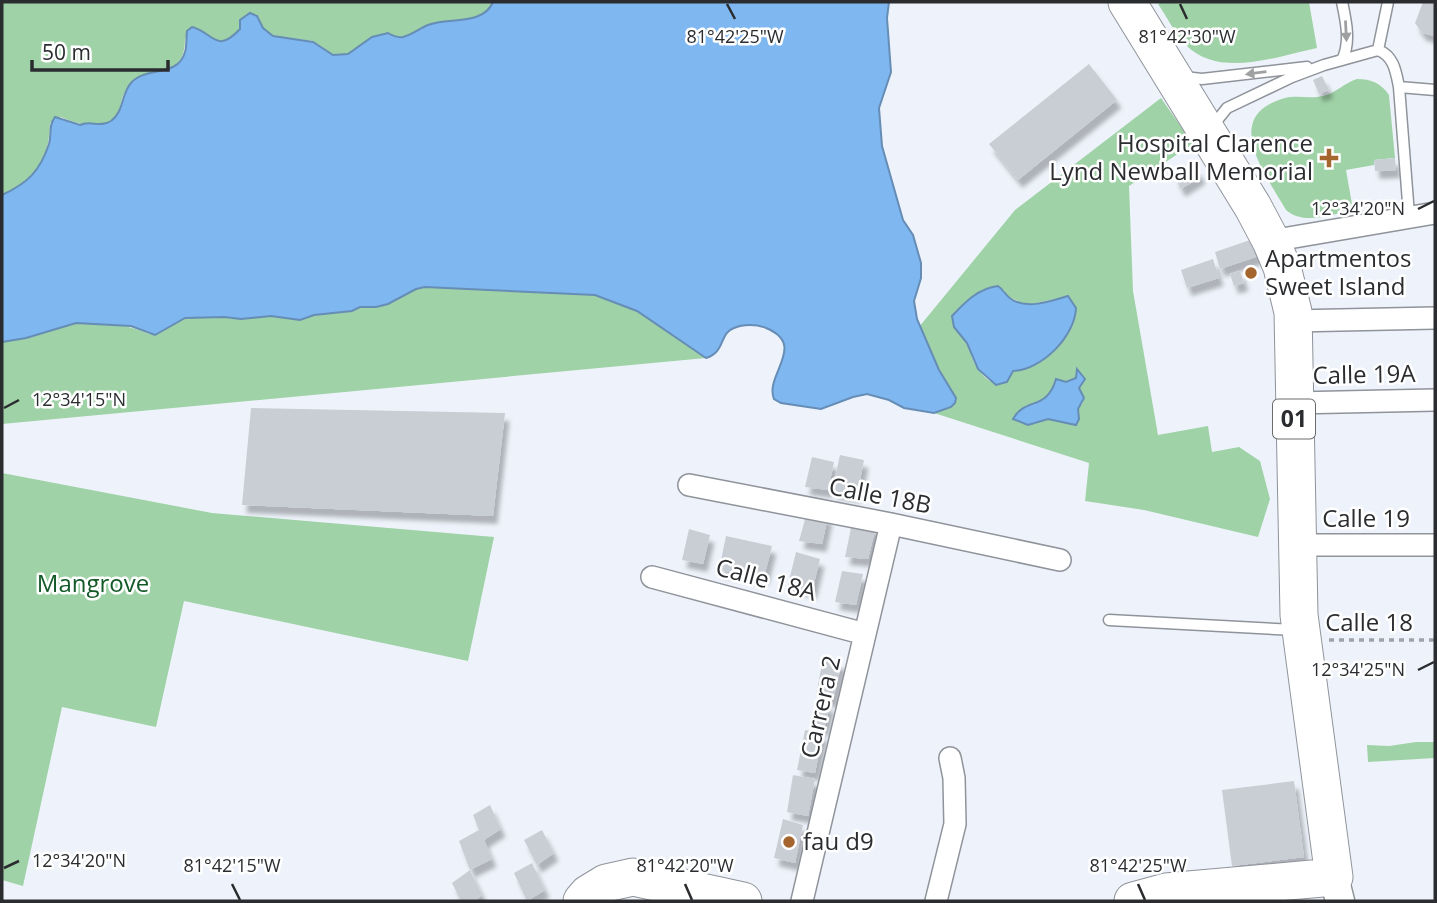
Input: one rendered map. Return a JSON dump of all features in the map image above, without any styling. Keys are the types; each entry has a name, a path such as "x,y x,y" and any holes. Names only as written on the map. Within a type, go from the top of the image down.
{"highway":[{"name":"01","path":"1127,2 1209,132 1271,240 1282,267 1293,312 1301,636 1337,889 1166,892 1133,901"},
{"path":"582,901 606,883 621,889 743,901"}],"street":[{"path":"1271,240 1409,215 1435,213"},
{"path":"1293,321 1435,318"},
{"name":"Calle 19A","path":"1294,403 1435,400"},
{"name":"Calle 18B","path":"689,485 1060,560"},
{"name":"Carrera 2","path":"802,901 891,524"},
{"name":"Calle 19","path":"1297,545 1435,545"},
{"name":"Calle 18A","path":"653,577 865,634"},
{"path":"936,901 955,824 954,778 950,758"}],"lane":[{"path":"1342,2 1347,37 1342,60"},
{"path":"1378,50 1388,2"},
{"path":"1209,132 1227,108 1292,77 1378,50"},
{"path":"1378,50 1391,59 1396,72 1409,215"},
{"path":"1175,76 1202,79 1324,65"},
{"path":"1399,88 1435,90"},
{"path":"1109,620 1301,636"}],"path":[{"name":"Calle 18","path":"1301,636 1435,640"}],"green space":[{"path":"2,2 493,2 488,10 473,18 436,23 403,37 388,33 372,37 348,54 333,55 313,41 273,36 263,28 257,16 223,41 211,40 197,28 185,39 184,52 179,62 165,71 144,75 127,88 113,120 103,125 91,125 61,117 50,123 47,148 38,167 24,182 2,195"},
{"path":"1309,2 1317,48 1267,60 1232,63 1215,61 1200,55 1182,41 1158,4"},
{"path":"1357,79 1375,82 1389,95 1395,158 1374,160 1374,165 1346,170 1353,210 1318,218 1293,215 1286,210 1260,164 1251,132 1255,118 1265,107 1285,98 1323,96"},
{"path":"1161,98 1193,144 1129,186 1133,291 1158,435 1208,426 1212,452 1239,447 1260,461 1270,499 1258,537 1144,510 1085,501 1089,463 934,413 951,407 956,398 919,327 1015,210","holes":["985,289 1004,290 1008,297 1028,305 1068,296 1071,329 1039,362 1031,367 1013,371 1007,382 996,385 984,376 972,359 968,340 967,301","1076,378 1085,379 1079,388 1083,403 1077,409 1079,419 1069,423 1048,419 1028,425 1018,422 1020,410 1047,396 1056,379 1066,382"]},
{"path":"442,286 595,295 637,311 706,358 2,424 2,342 81,322 111,323 149,334 185,318 233,319 271,316 300,320 314,315 352,311 359,307 376,307 416,289"},
{"name":"Mangrove","path":"2,473 212,513 494,537 468,661 184,601 156,727 62,707 23,886 2,880"},
{"path":"1435,742 1435,758 1368,762 1367,745 1389,746"}],"water":[{"path":"493,2 889,2 887,18 891,72 879,108 882,146 903,220 913,235 921,263 921,278 914,301 917,319 939,370 956,398 955,403 934,413 904,408 889,400 867,394 821,409 781,403 774,399 773,390 782,361 784,343 778,335 766,328 746,325 729,330 717,351 706,358 637,311 595,295 425,287 388,304 314,315 300,320 271,316 241,319 185,318 155,335 131,326 76,323 2,342 2,195 26,181 42,162 55,117 80,125 111,121 118,113 131,83 144,75 169,69 181,60 186,50 187,31 192,27 215,40 225,40 240,29 240,20 250,13 257,16 263,28 273,36 313,42 333,55 348,54 372,37 388,33 403,37 436,23 473,18 488,10"},
{"path":"998,286 1009,297 1024,304 1039,304 1068,296 1076,308 1070,330 1055,350 1035,365 1013,371 1007,382 996,385 978,369 967,343 954,327 952,316 979,293"},
{"path":"1077,369 1085,379 1079,388 1084,398 1078,409 1079,419 1076,425 1048,419 1028,425 1013,419 1018,412 1047,396 1056,379 1066,382 1076,378"}],"building":[{"path":"1423,2 1435,2 1435,36 1422,33 1415,23"},
{"path":"1089,64 1117,100 1018,180 989,144"},
{"path":"1322,76 1329,90 1319,94 1313,80"},
{"path":"1395,158 1396,170 1375,171 1374,160"},
{"path":"1196,167 1201,176 1181,189 1174,176 1181,171 1183,175"},
{"path":"1253,239 1259,256 1220,269 1215,252"},
{"path":"1213,259 1219,278 1187,288 1181,270"},
{"path":"1240,271 1244,283 1234,286 1230,274"},
{"path":"251,408 505,413 493,516 242,505"},
{"path":"840,455 864,460 857,495 832,491"},
{"path":"812,457 834,462 828,490 805,487"},
{"path":"807,512 828,516 822,544 799,541"},
{"path":"852,523 876,526 868,559 845,557"},
{"path":"689,529 710,535 703,564 682,560"},
{"path":"726,536 772,546 764,577 719,570"},
{"path":"796,552 820,559 812,591 788,585"},
{"path":"842,571 863,574 856,605 835,602"},
{"path":"823,658 842,662 833,700 816,696"},
{"path":"817,702 830,704 824,729 811,727"},
{"path":"805,730 823,733 815,773 797,770"},
{"path":"793,775 815,779 808,816 787,812"},
{"path":"1294,781 1304,857 1232,866 1222,790"},
{"path":"490,805 501,829 484,840 492,859 470,870 459,841 479,830 473,815"},
{"name":"fau d9","path":"783,819 803,825 795,863 774,858"},
{"path":"542,830 554,853 537,865 524,840"},
{"path":"532,863 545,890 527,901 514,873"},
{"path":"470,870 482,895 475,901 461,901 452,883"}],"place":[{"name":"Hospital Clarence Lynd Newball Memorial","path":"1329,158"},
{"name":"Apartmentos Sweet Island","path":"1251,273"},
{"name":"fau d9","path":"789,842"}]}
